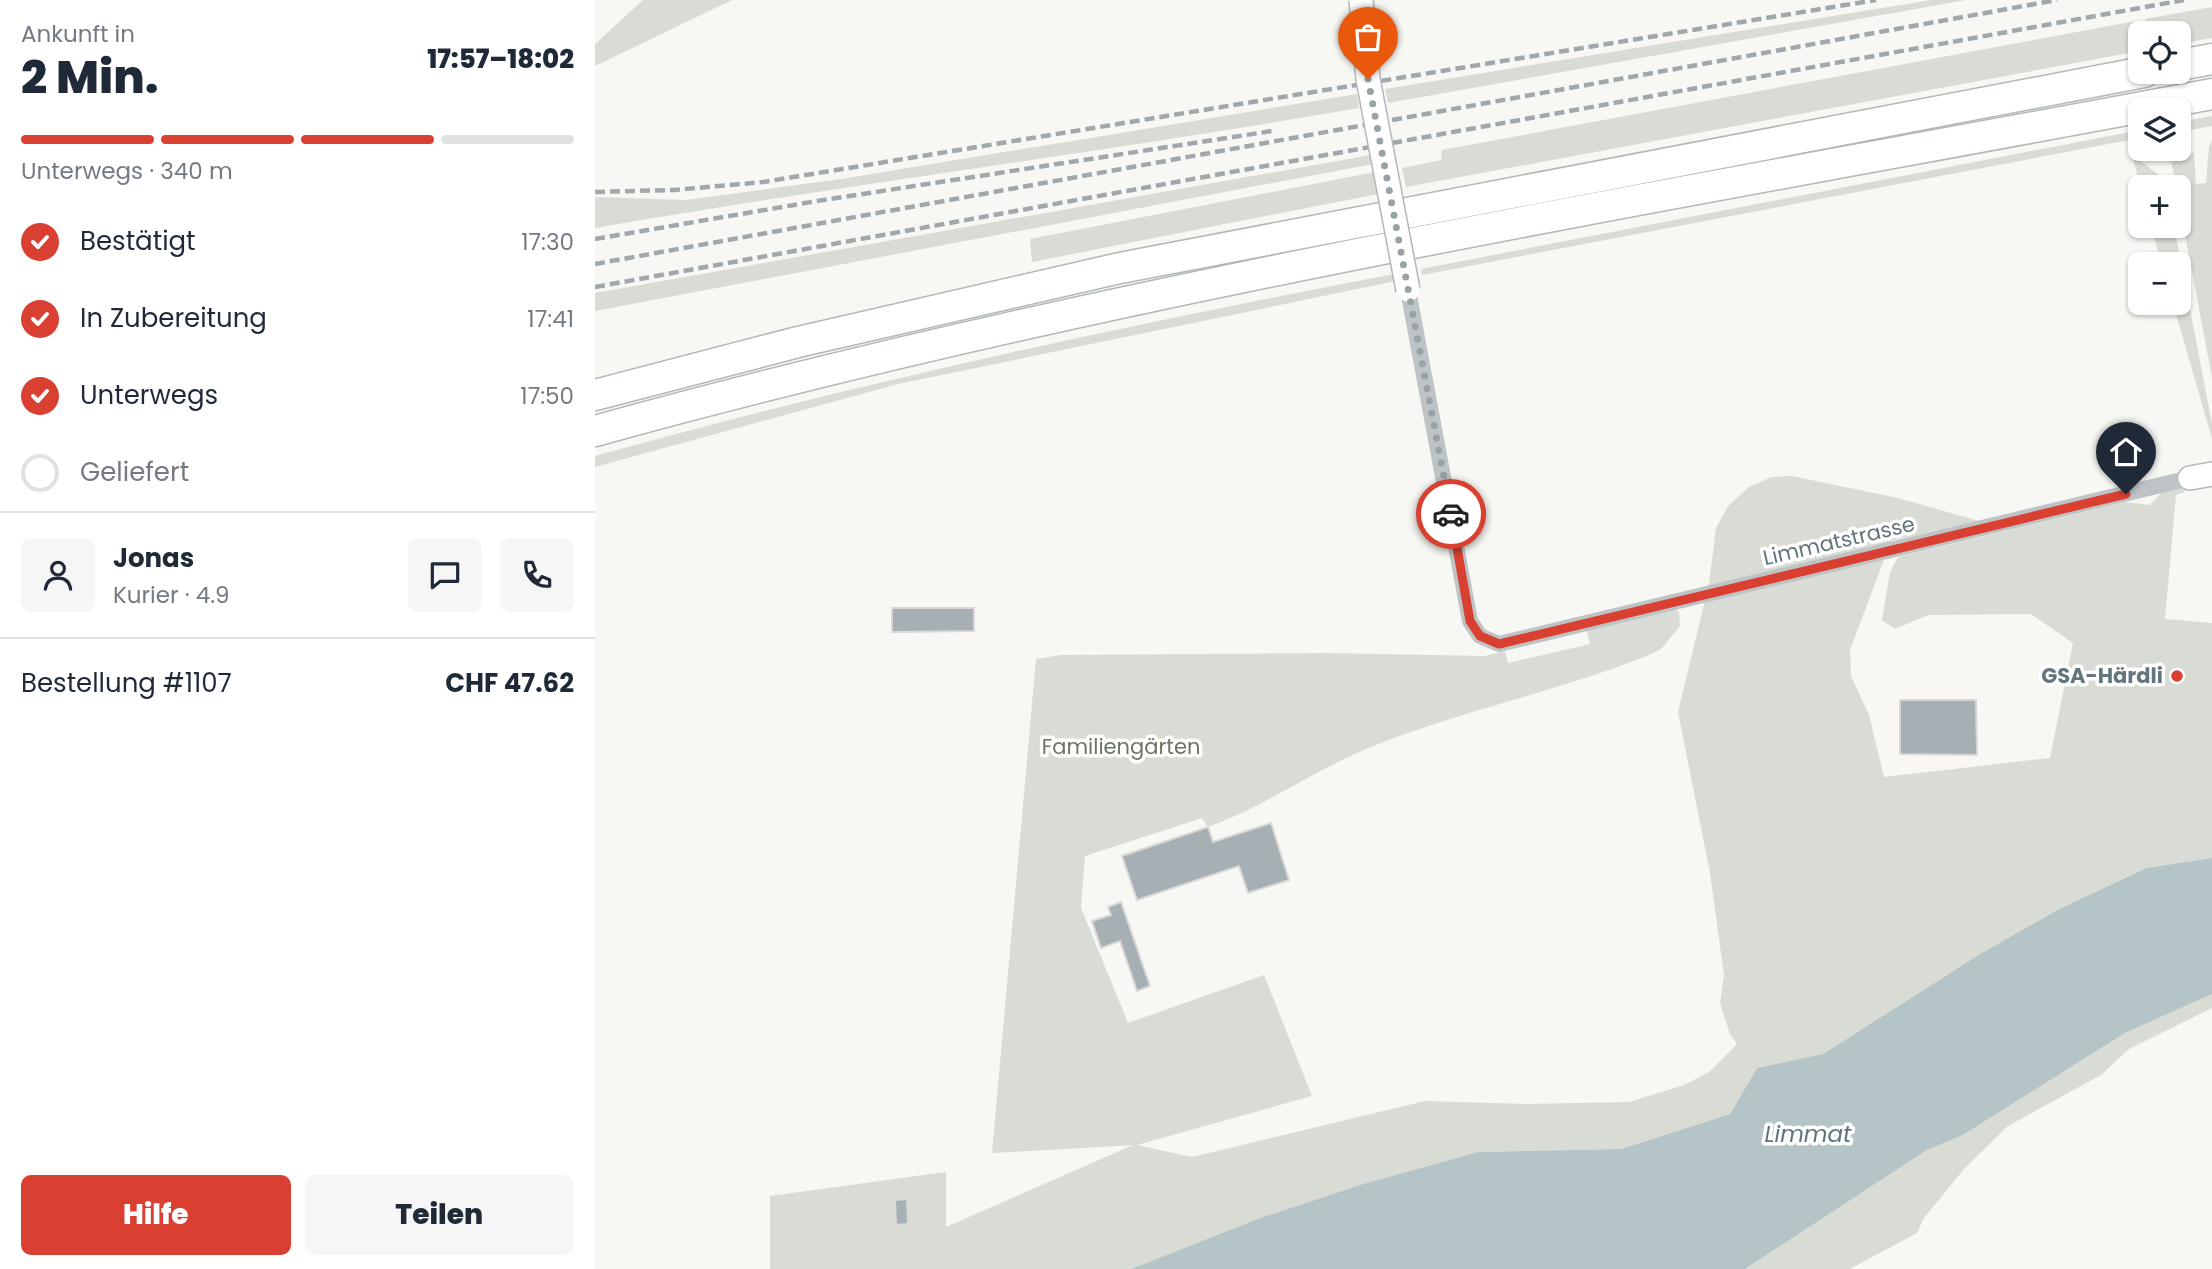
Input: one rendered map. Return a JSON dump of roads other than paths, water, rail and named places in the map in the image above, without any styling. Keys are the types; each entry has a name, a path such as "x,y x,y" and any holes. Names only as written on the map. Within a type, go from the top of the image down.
{"highway":[{"path":"2191,63 2212,59"},
{"path":"595,395 798,342 1107,271 2128,75"},
{"path":"595,431 873,359 1148,298 2212,94"}],"street":[{"path":"1361,0 1367,71 1408,290"},
{"name":"Limmatstrasse","path":"1408,290 1470,621 1475,631 1488,641 1506,642 2201,476 2212,464"}],"water":[{"name":"Limmat","path":"2212,858 2212,994 2125,1033 1963,1135 1927,1150 1745,1269 1131,1269 1260,1218 1363,1184 1478,1152 1621,1149 1730,1114 1757,1068 1823,1054 1980,954 2059,909 2146,868"}],"railway":[{"path":"595,192 674,190 763,182 1876,0"},
{"path":"595,264 2057,0"},
{"path":"595,287 2184,0"},
{"path":"595,239 817,201 1272,131"}],"place":[{"name":"GSA-Härdli","path":"2177,676"}],"park label":[{"name":"Familiengärten","path":"1121,747"}]}
